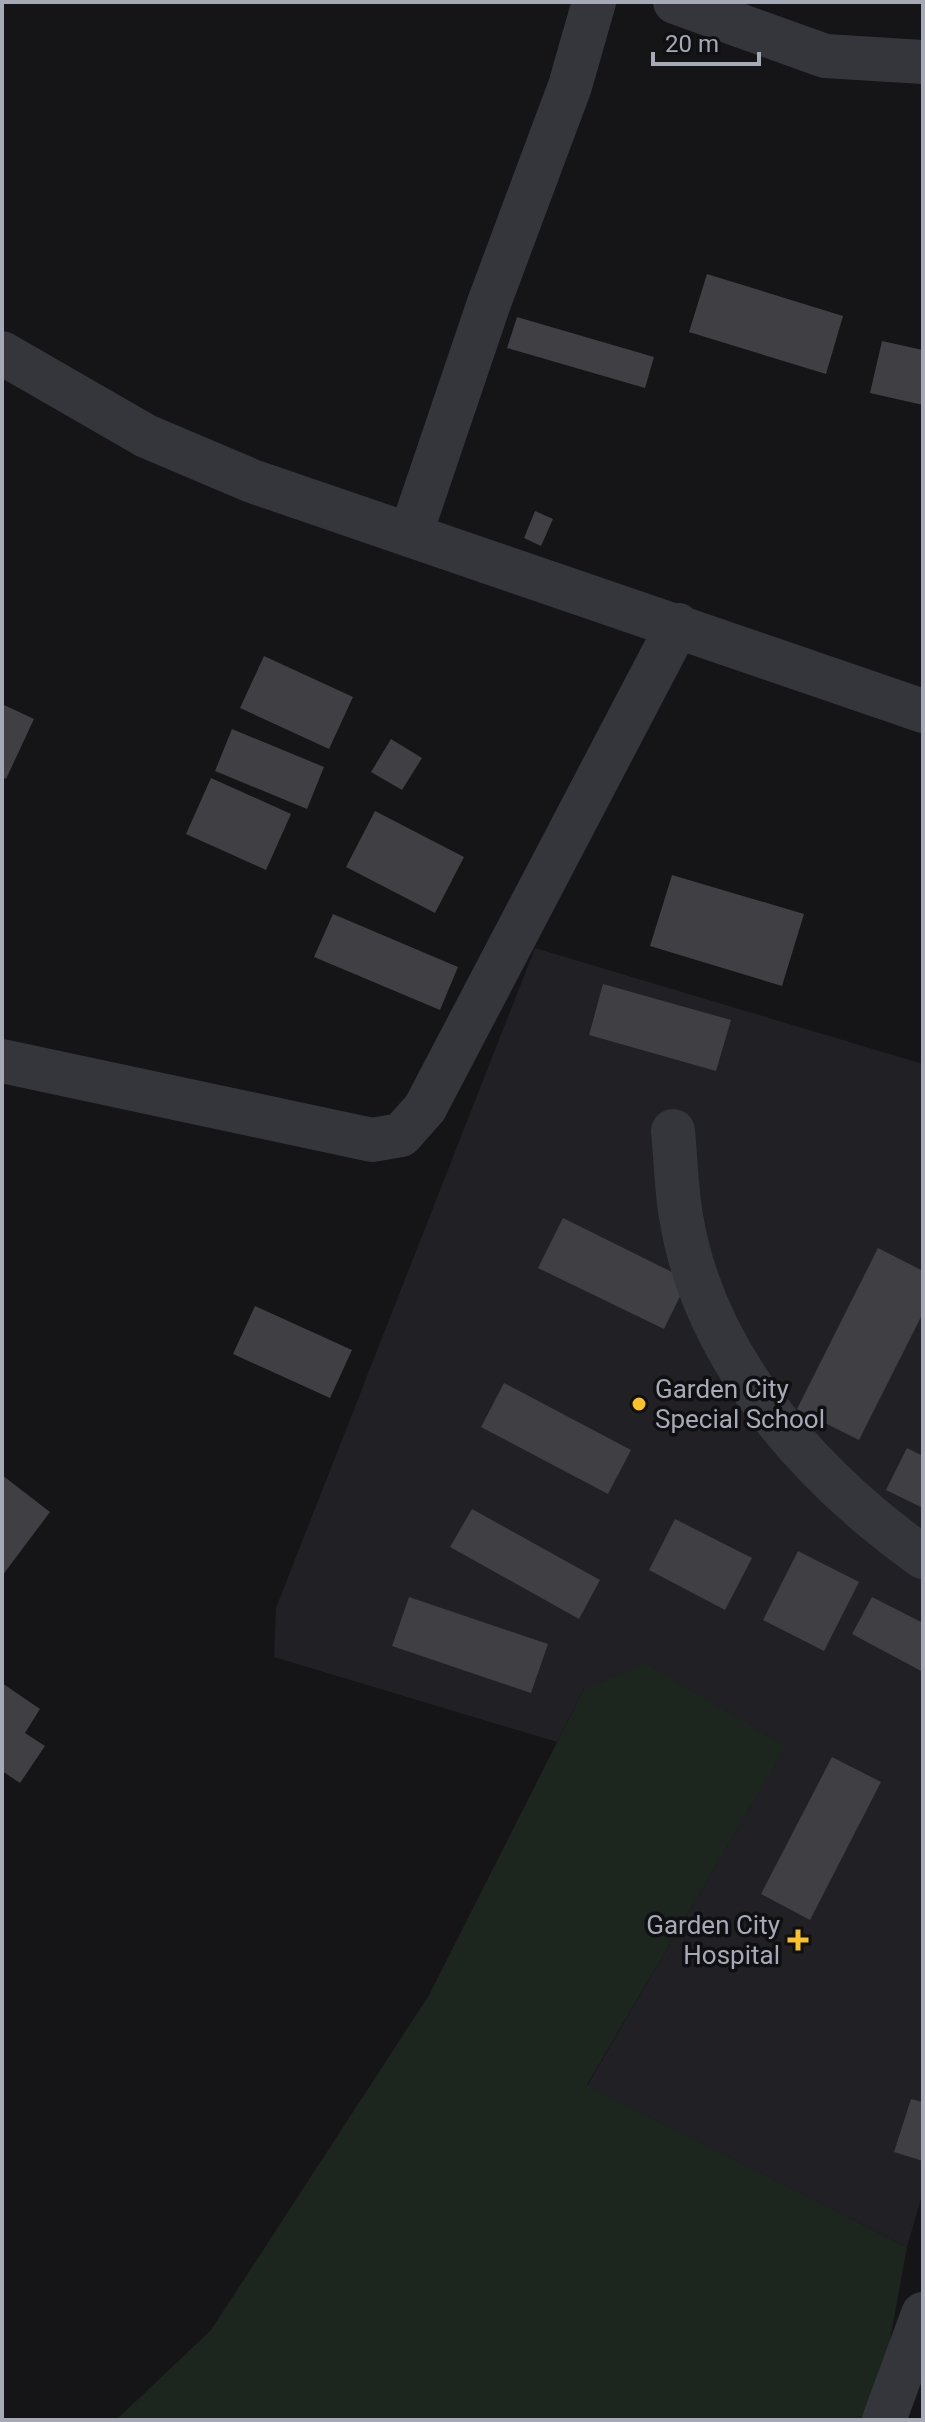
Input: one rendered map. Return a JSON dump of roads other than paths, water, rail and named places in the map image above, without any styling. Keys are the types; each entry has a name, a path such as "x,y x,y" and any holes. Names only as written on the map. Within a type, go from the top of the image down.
{"street":[{"path":"411,533 489,303 570,86 594,2"},
{"path":"675,2 825,56 923,62"},
{"path":"2,353 146,436 252,481 678,625 833,683 923,711"},
{"path":"2,1061 372,1140 401,1135 425,1108 678,625"},
{"path":"673,1131 681,1218 702,1289 734,1363 794,1444 869,1518 923,1557"},
{"path":"884,2420 923,2314"}],"place":[{"name":"Garden City Special School","path":"639,1404"},
{"name":"Garden City Hospital","path":"798,1940"}]}
